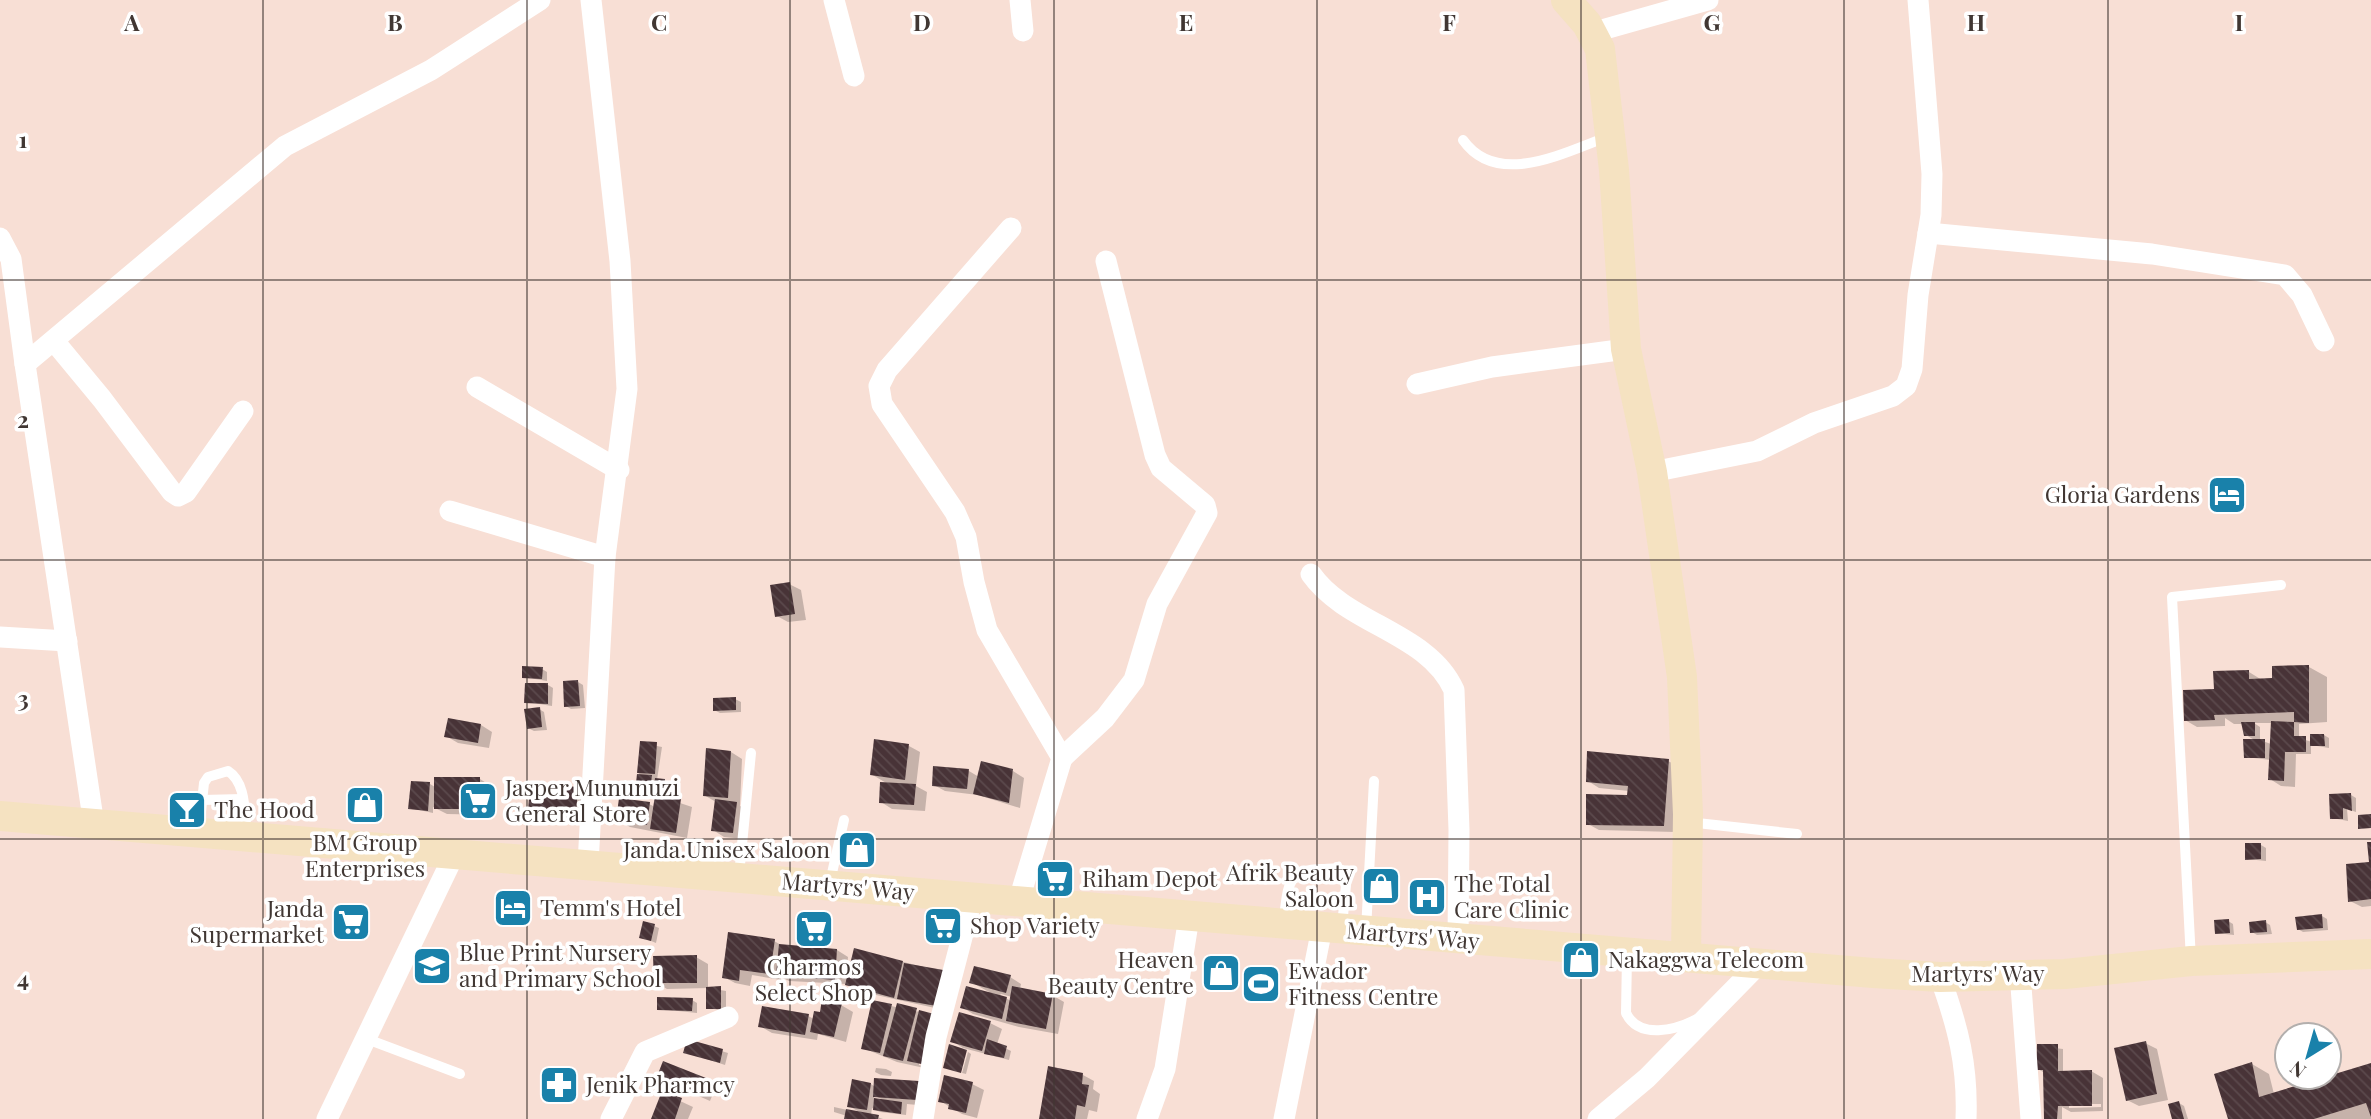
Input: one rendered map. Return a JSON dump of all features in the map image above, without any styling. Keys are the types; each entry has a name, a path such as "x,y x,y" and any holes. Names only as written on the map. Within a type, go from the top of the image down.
{"main road":[{"path":"1566,0 1587,24 1600,49 1610,136 1626,349 1652,472 1682,677 1688,822 1686,957"},
{"name":"Martyrs' Way","path":"0,816 455,852 1018,903 1758,965 1940,977 2065,974 2191,961 2371,954"}],"street":[{"path":"25,363 285,145 431,70 540,0"},
{"path":"587,864 604,557 619,470 627,389 620,261 591,0"},
{"path":"834,0 854,76"},
{"path":"1020,0 1023,31"},
{"path":"1591,33 1708,0"},
{"path":"1652,472 1757,450 1814,423 1900,393 1906,386 1912,369 1933,174 1918,0"},
{"path":"1011,228 887,370 879,386 882,404 955,512 966,537 974,582 988,630 1062,758"},
{"path":"1928,233 2152,254 2284,275 2302,295 2324,341"},
{"path":"0,238 11,259 94,825"},
{"path":"1018,903 1062,758 1105,718 1134,680 1157,604 1207,513 1205,505 1169,475 1155,455 1106,261"},
{"path":"54,341 102,399 172,492 178,496 186,492 243,411"},
{"path":"1417,384 1492,367 1626,349"},
{"path":"477,387 619,470"},
{"path":"450,511 604,557"},
{"path":"1311,574 1347,606 1432,658 1446,673 1454,690 1460,830 1458,940"},
{"path":"0,638 66,641"},
{"path":"327,1119 455,852"},
{"path":"923,1119 936,1037 972,899"},
{"path":"1147,1119 1165,1069 1189,917"},
{"path":"1284,1119 1343,930"},
{"path":"1598,1119 1647,1078 1758,965"},
{"path":"2020,973 2031,1119"},
{"path":"1940,977 1959,1029 1967,1083 1966,1119"},
{"path":"611,1119 645,1052 728,1017"}],"lane":[{"path":"1463,140 1471,151 1484,160 1506,166 1568,151 1610,136"},
{"path":"2191,961 2172,597 2281,584"},
{"path":"739,877 751,753"},
{"path":"199,833 202,800 208,777 228,771 236,776 241,786 247,837"},
{"path":"1343,930 1374,781"},
{"path":"202,800 243,799"},
{"path":"829,886 844,820"},
{"path":"1688,822 1797,834"},
{"path":"1283,925 1291,879 1296,873 1304,869 1339,869 1347,874 1343,930"},
{"path":"1627,953 1626,1013 1630,1022 1639,1027 1670,1031 1709,1012"},
{"path":"367,1039 460,1074"}],"building":[{"path":"790,582 795,614 775,617 770,585"},
{"path":"2309,665 2309,723 2294,722 2294,712 2214,715 2215,720 2184,721 2183,690 2214,689 2213,671 2249,670 2249,679 2272,678 2272,666"},
{"path":"522,666 543,667 542,679 522,678"},
{"path":"578,680 580,706 564,707 563,681"},
{"path":"525,683 548,683 548,704 524,703"},
{"path":"736,697 736,710 713,711 713,698"},
{"path":"540,707 542,727 527,729 524,709"},
{"path":"448,718 481,724 478,743 444,737"},
{"path":"2271,721 2294,722 2294,736 2306,736 2306,752 2285,752 2284,781 2268,780"},
{"path":"2241,722 2255,722 2255,736 2244,736"},
{"path":"2310,734 2324,734 2325,746 2310,746"},
{"path":"874,739 909,744 905,780 870,775"},
{"path":"2243,739 2265,739 2265,758 2244,758"},
{"path":"640,741 657,742 655,774 637,773"},
{"path":"706,748 731,751 728,798 703,796"},
{"path":"1587,751 1669,759 1664,826 1586,825 1586,794 1627,795 1628,786 1586,782"},
{"path":"981,761 1013,769 1009,803 973,794"},
{"path":"933,766 969,769 967,789 932,786"},
{"path":"637,774 652,775 651,784 636,783"},
{"path":"434,777 480,777 480,809 434,809"},
{"path":"655,778 665,779 664,795 653,794"},
{"path":"411,781 430,782 428,811 408,809"},
{"path":"880,782 916,784 914,805 879,803"},
{"path":"530,783 578,787 576,815 528,811"},
{"path":"2351,793 2352,811 2343,808 2343,819 2330,819 2329,794"},
{"path":"655,795 681,799 676,833 650,829"},
{"path":"619,798 650,802 647,825 616,821"},
{"path":"715,799 737,802 733,833 711,831"},
{"path":"2371,814 2371,828 2358,829 2358,815"},
{"path":"2367,842 2371,842 2371,899 2348,902 2346,864 2369,862"},
{"path":"2245,843 2261,843 2261,859 2245,860"},
{"path":"2322,914 2323,928 2297,930 2295,917"},
{"path":"2229,919 2230,933 2215,934 2214,920"},
{"path":"2266,920 2267,932 2250,933 2249,922"},
{"path":"643,921 655,924 651,941 639,938"},
{"path":"728,932 775,939 770,974 740,970 739,981 722,978"},
{"path":"779,944 837,949 835,980 776,975"},
{"path":"854,948 903,961 894,998 845,985"},
{"path":"697,955 697,983 654,983 653,956"},
{"path":"904,963 949,971 942,1007 897,999"},
{"path":"974,966 1011,975 1006,993 969,983"},
{"path":"721,986 721,1009 706,1009 706,987"},
{"path":"966,986 1007,997 1002,1019 960,1008"},
{"path":"1012,986 1053,994 1046,1029 1006,1021"},
{"path":"657,997 693,998 692,1011 657,1010"},
{"path":"822,999 842,1003 834,1037 810,1032 814,1011 820,1012"},
{"path":"872,1000 892,1004 880,1053 861,1049"},
{"path":"897,1003 917,1008 903,1061 883,1056"},
{"path":"762,1006 809,1014 805,1035 758,1027"},
{"path":"919,1010 938,1015 926,1065 907,1061"},
{"path":"959,1012 991,1021 982,1051 950,1042"},
{"path":"687,1039 723,1049 720,1063 683,1053"},
{"path":"987,1039 1007,1046 1004,1058 984,1054"},
{"path":"2146,1041 2157,1094 2126,1101 2114,1048"},
{"path":"949,1044 967,1050 961,1073 943,1068"},
{"path":"2037,1044 2058,1044 2058,1071 2092,1070 2092,1106 2058,1106 2057,1119 2044,1119 2043,1070 2036,1070"},
{"path":"663,1061 706,1078 699,1096 656,1079"},
{"path":"2252,1062 2259,1097 2279,1091 2343,1091 2343,1072 2371,1063 2371,1117 2366,1103 2314,1119 2228,1119 2214,1074"},
{"path":"1048,1066 1083,1073 1082,1084 1089,1085 1085,1107 1077,1105 1075,1119 1039,1119"},
{"path":"944,1075 973,1082 966,1113 948,1109 949,1104 938,1102"},
{"path":"874,1078 919,1081 917,1100 873,1097"},
{"path":"852,1079 871,1083 867,1110 847,1107"},
{"path":"662,1091 682,1098 675,1119 651,1119"},
{"path":"874,1098 902,1102 901,1114 873,1110"},
{"path":"2179,1101 2184,1119 2172,1119 2168,1104"},
{"path":"846,1109 879,1115 878,1119 844,1119"}],"place":[{"name":"Gloria Gardens","path":"2227,495"},
{"name":"Jasper Mununuzi General Store","path":"478,801"},
{"name":"BM Group Enterprises","path":"365,805"},
{"name":"The Hood","path":"187,810"},
{"name":"Janda.Unisex Saloon","path":"857,850"},
{"name":"Riham Depot","path":"1055,879"},
{"name":"Afrik Beauty Saloon","path":"1381,886"},
{"name":"The Total Care Clinic","path":"1427,897"},
{"name":"Temm's Hotel","path":"513,908"},
{"name":"Janda Supermarket","path":"351,922"},
{"name":"Shop Variety","path":"943,926"},
{"name":"Charmos Select Shop","path":"814,929"},
{"name":"Nakaggwa Telecom","path":"1581,960"},
{"name":"Blue Print Nursery and Primary School","path":"432,966"},
{"name":"Heaven Beauty Centre","path":"1221,973"},
{"name":"Ewador Fitness Centre","path":"1261,984"},
{"name":"Jenik Pharmcy","path":"559,1085"}]}
